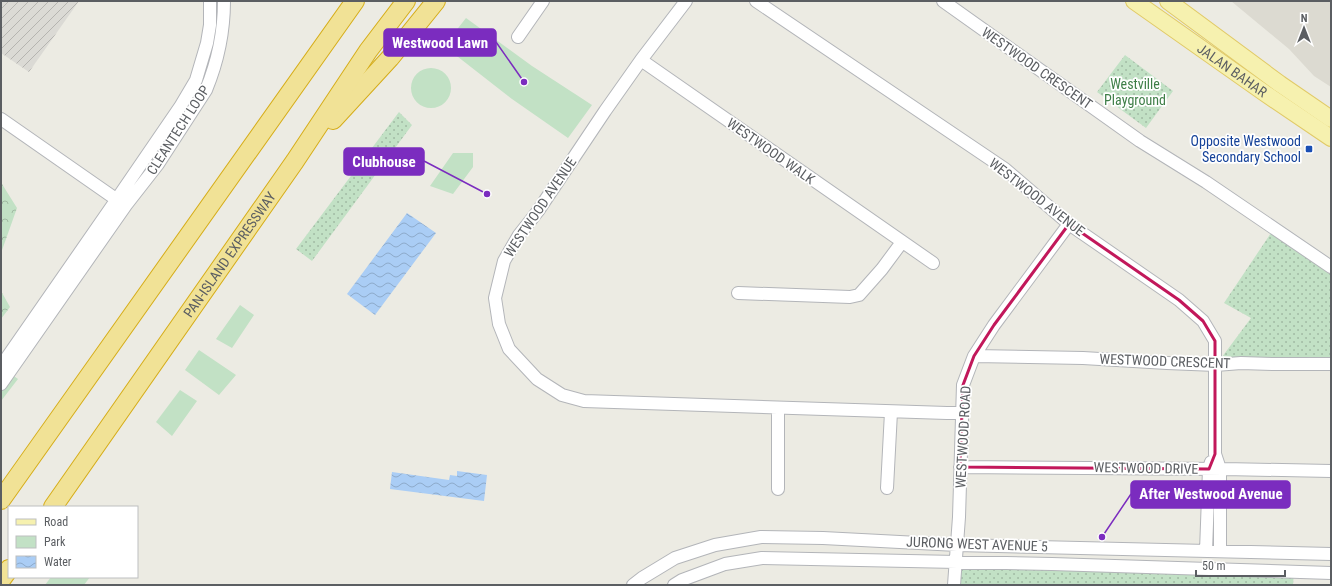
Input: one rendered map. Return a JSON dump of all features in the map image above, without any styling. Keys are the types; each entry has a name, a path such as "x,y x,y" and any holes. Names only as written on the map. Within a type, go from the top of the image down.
{"highway":[{"path":"341,20 347,1"},
{"path":"1,500 341,20 356,1"},
{"name":"PAN-ISLAND EXPRESSWAY","path":"54,506 295,161 368,51 406,1"},
{"path":"295,161 390,58 436,1"},
{"path":"1,580 8,570"}],"main road":[{"name":"JALAN BAHAR","path":"1134,1 1331,138"},
{"name":"JALAN BAHAR","path":"1168,1 1246,60 1331,119"}],"street":[{"name":"CLEANTECH LOOP","path":"1,384 121,202 196,80 207,43 210,25 210,1"},
{"name":"CLEANTECH LOOP","path":"1,366 121,202 158,164 206,90 220,49 223,28 224,1"},
{"path":"518,37 544,1"},
{"name":"WESTWOOD AVENUE","path":"686,1 641,60 585,140 538,211 519,235 504,262 495,298 499,324 509,349 537,379 562,394 584,401 778,409 962,413"},
{"name":"WESTWOOD AVENUE","path":"756,1 1005,169 1069,224 1179,300 1203,321 1215,341 1216,365 1215,454 1206,551"},
{"name":"WESTWOOD CRESCENT","path":"943,1 1140,141 1206,182 1331,267"},
{"name":"WESTWOOD WALK","path":"641,60 932,263"},
{"path":"1,119 121,202"},
{"name":"WESTWOOD ROAD","path":"954,585 963,385 974,356 994,325 1069,224"},
{"path":"738,293 850,297 859,295 882,269 902,242"},
{"name":"WESTWOOD CRESCENT","path":"974,356 1083,358 1167,364 1331,364"},
{"path":"778,409 778,489"},
{"path":"887,488 891,412"},
{"name":"WESTWOOD DRIVE","path":"960,467 1331,471"},
{"name":"WESTWOOD AVENUE","path":"1214,469 1220,551"},
{"name":"JURONG WEST AVENUE 5","path":"633,585 675,558 715,545 761,537 823,538 957,545 1331,554"},
{"name":"JURONG WEST AVENUE 5","path":"674,585 682,580 725,564 762,558 1331,573"}],"highlighted area":[{"path":"1069,224 1179,300 1203,321 1215,341 1215,454 1209,469 960,467 963,385 974,356 994,325"}],"shaded area":[{"path":"1,1 79,1 29,72 1,53"},
{"path":"1231,1 1331,1 1331,87 1314,76 1289,49"}],"green space":[{"path":"466,18 532,66 592,105 568,138 512,99 444,46"},
{"name":"Westville Playground","path":"1125,55 1173,91 1146,128 1097,92"},
{"path":"435,68 442,71 448,77 451,88 450,96 442,105 435,108 427,108 420,105 412,96 411,84 414,77 423,69"},
{"path":"399,112 412,125 312,261 296,249"},
{"path":"453,153 473,153 473,167 453,194 430,186"},
{"path":"1,179 2,184 17,208 1,253"},
{"path":"1273,230 1331,268 1331,364 1216,365 1251,318 1224,303"},
{"path":"1,291 10,307 1,319"},
{"path":"240,305 254,315 232,348 216,339"},
{"path":"199,350 236,375 219,395 185,370"},
{"path":"1,367 18,379 1,401"},
{"path":"180,390 197,401 172,436 156,422"},
{"path":"956,562 1294,572 1293,585 954,585"},
{"path":"50,578 89,578 84,585 45,585"}],"water":[{"path":"407,213 436,233 375,315 347,294"},
{"path":"457,471 487,475 484,501 390,489 392,472 449,480 450,475 457,476"}],"place":[{"name":"Westwood Lawn","path":"524,82"},
{"name":"Opposite Westwood Secondary School","path":"1309,149"},
{"name":"Clubhouse","path":"487,194"},
{"name":"After Westwood Avenue","path":"1102,537"}]}
